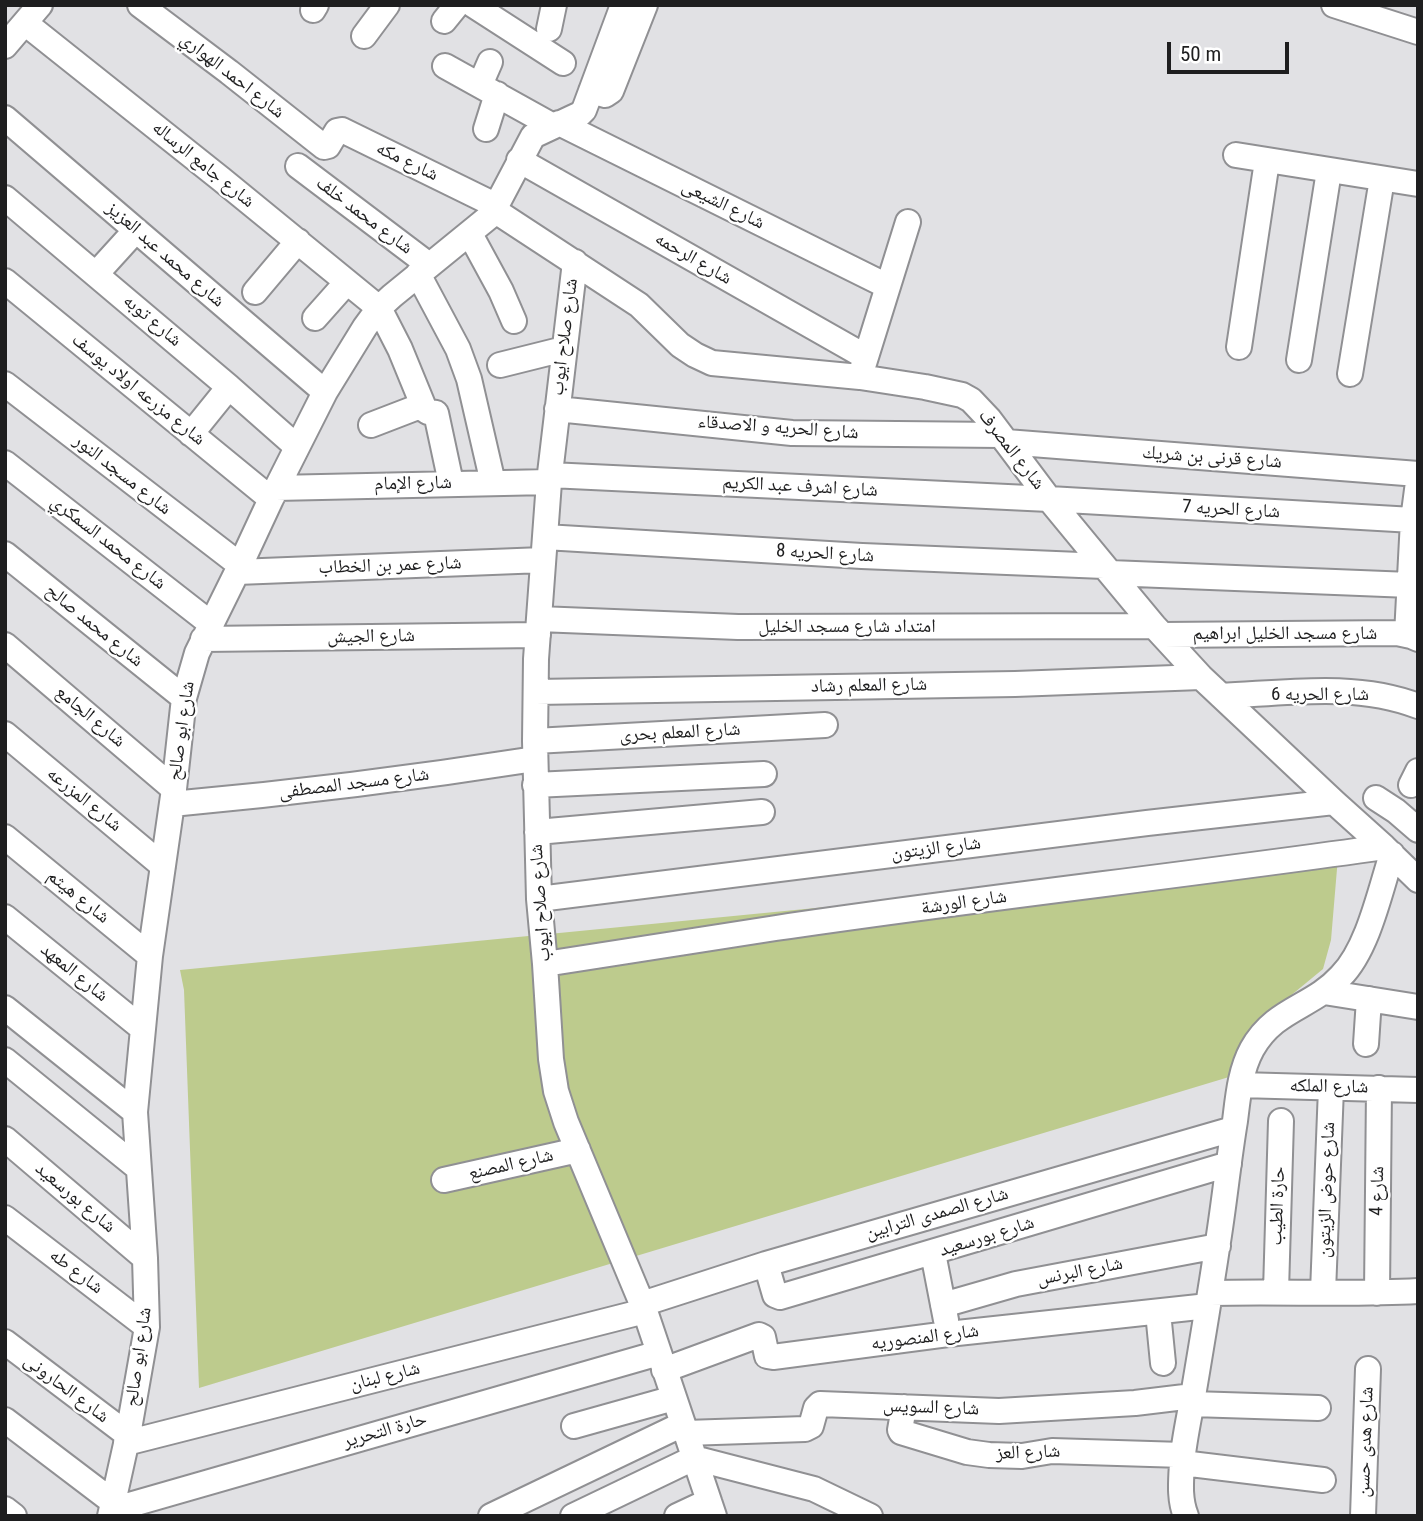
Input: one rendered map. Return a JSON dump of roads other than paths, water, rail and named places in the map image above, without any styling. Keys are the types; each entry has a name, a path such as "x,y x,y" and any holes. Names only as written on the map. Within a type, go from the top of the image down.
{"street":[{"name":"شارع احمد الهواري","path":"140,5 324,147"},
{"path":"364,36 387,5"},
{"path":"473,5 563,64"},
{"name":"شارع ابو صالح","path":"112,1509 148,1327 135,1112 150,956 184,698 197,653 325,392 365,327 379,308 489,218 533,136 584,110 623,5"},
{"path":"591,91 605,95 611,91 645,5"},
{"path":"1334,5 1418,32"},
{"path":"5,46 32,14"},
{"name":"شارع جامع الرساله","path":"32,14 379,308"},
{"path":"486,129 490,62"},
{"name":"شارع الشيعى","path":"445,66 556,124 887,286"},
{"name":"شارع محمد عبد العزيز","path":"5,118 325,392"},
{"name":"شارع مكه","path":"324,147 328,146 337,131 342,130 496,208"},
{"path":"1236,155 1418,184"},
{"name":"شارع الرحمه","path":"519,160 863,367"},
{"path":"1239,347 1267,161"},
{"name":"شارع محمد خلف","path":"298,166 424,270"},
{"path":"1299,360 1329,171"},
{"path":"1350,374 1382,179"},
{"name":"شارع توبه","path":"5,198 297,447"},
{"name":"شارع المصرف","path":"496,208 639,305 688,350 712,363 863,367 925,387 962,395 971,400 1107,569 1201,677 1418,880"},
{"path":"863,367 908,222"},
{"path":"96,274 136,230"},
{"path":"470,234 514,321"},
{"path":"255,292 298,241"},
{"name":"شارع صلاح ايوب","path":"575,262 549,478 536,692 535,785 539,898 551,1059 556,1091 566,1122 643,1307 711,1508"},
{"path":"424,270 470,379 493,483"},
{"name":"شارع مزرعه اولاد يوسف","path":"5,281 191,434 274,493"},
{"path":"315,318 347,282"},
{"path":"379,308 400,349 426,412 436,414 452,484"},
{"path":"500,365 564,349"},
{"name":"شارع مسجد النور","path":"5,384 239,568"},
{"path":"191,434 229,387"},
{"path":"371,425 423,405"},
{"name":"شارع الحريه و الاصدقاء","path":"557,409 792,433 1004,439"},
{"name":"شارع قرنى بن شريك","path":"1004,439 1418,474"},
{"name":"شارع محمد السمكري","path":"5,463 207,631"},
{"name":"شارع الإمام","path":"274,493 549,478"},
{"name":"شارع اشرف عبد الكريم","path":"549,478 1049,499"},
{"path":"1412,637 1410,586 1415,553 1413,520 1418,482"},
{"name":"شارع الحريه 7","path":"1049,499 1413,520"},
{"name":"شارع عمر بن الخطاب","path":"239,568 544,548"},
{"name":"شارع الحريه 8","path":"544,548 862,556 1410,586"},
{"name":"شارع محمد صالح","path":"5,554 184,698"},
{"name":"شارع الجيش","path":"207,631 539,626"},
{"name":"امتداد شارع مسجد الخليل","path":"539,626 1159,631"},
{"name":"شارع مسجد الخليل ابراهيم","path":"1159,631 1397,633 1412,637"},
{"name":"شارع الجامع","path":"5,645 173,797"},
{"name":"شارع المعلم رشاد","path":"536,692 1015,684 1201,677"},
{"name":"شارع الحريه 6","path":"1221,696 1343,691 1381,696 1418,706"},
{"name":"شارع المعلم بحرى","path":"535,750 825,725"},
{"name":"شارع المزرعه","path":"5,734 163,866"},
{"name":"شارع مسجد المصطفى","path":"173,797 361,784 535,750"},
{"path":"535,785 764,774"},
{"path":"1376,798 1418,830"},
{"name":"شارع الزيتون","path":"539,898 1334,802"},
{"path":"537,832 762,811"},
{"name":"شارع هيثم","path":"5,837 150,956"},
{"path":"1186,1516 1181,1498 1183,1459 1244,1066 1261,1035 1273,1022 1324,992 1342,975 1357,954 1367,930 1388,850"},
{"name":"شارع الورشة","path":"545,964 776,928 1080,887 1388,850"},
{"name":"شارع المعهد","path":"5,917 143,1029"},
{"path":"1324,992 1418,1007"},
{"path":"1366,1044 1369,999"},
{"path":"5,1008 135,1112"},
{"path":"5,1060 138,1168"},
{"name":"شارع الملكه","path":"1240,1085 1418,1090"},
{"name":"شارع حوض الزيتون","path":"1323,1292 1331,1087"},
{"name":"شارع 4","path":"1377,1293 1379,1088"},
{"name":"حارة الطيب","path":"1276,1291 1281,1121"},
{"name":"شارع الصمدى الترابين","path":"643,1307 766,1264 1233,1129"},
{"name":"شارع بورسعيد","path":"5,1139 145,1258"},
{"name":"شارع المصنع","path":"444,1180 578,1150"},
{"name":"شارع بورسعيد","path":"766,1264 775,1294 780,1297 1229,1164"},
{"name":"شارع طه","path":"5,1218 148,1327"},
{"name":"شارع البرنس","path":"943,1305 1016,1284 1218,1246"},
{"path":"933,1253 948,1335"},
{"name":"شارع المنصوريه","path":"662,1361 756,1335 763,1337 766,1353 770,1357 1158,1312 1209,1299 1276,1291 1418,1291"},
{"path":"969,1298 974,1332"},
{"name":"شارع لبنان","path":"127,1439 643,1307"},
{"path":"1158,1312 1163,1363"},
{"name":"شارع الحارونى","path":"5,1342 127,1439"},
{"name":"حارة التحرير","path":"112,1509 662,1361"},
{"name":"شارع هدى حسن","path":"1363,1516 1368,1369"},
{"path":"574,1426 674,1398"},
{"name":"شارع السويس","path":"684,1429 805,1429 811,1426 816,1408 820,1404 1010,1410 1192,1400 1318,1408"},
{"name":"شارع العز","path":"904,1407 901,1432 978,1454 1023,1457 1052,1451 1183,1459 1323,1480"},
{"path":"5,1420 112,1509"},
{"path":"491,1516 684,1429"},
{"path":"573,1516 694,1458 814,1489 870,1516"},
{"path":"5,1508 14,1516"},
{"path":"677,1516 711,1508"}]}
